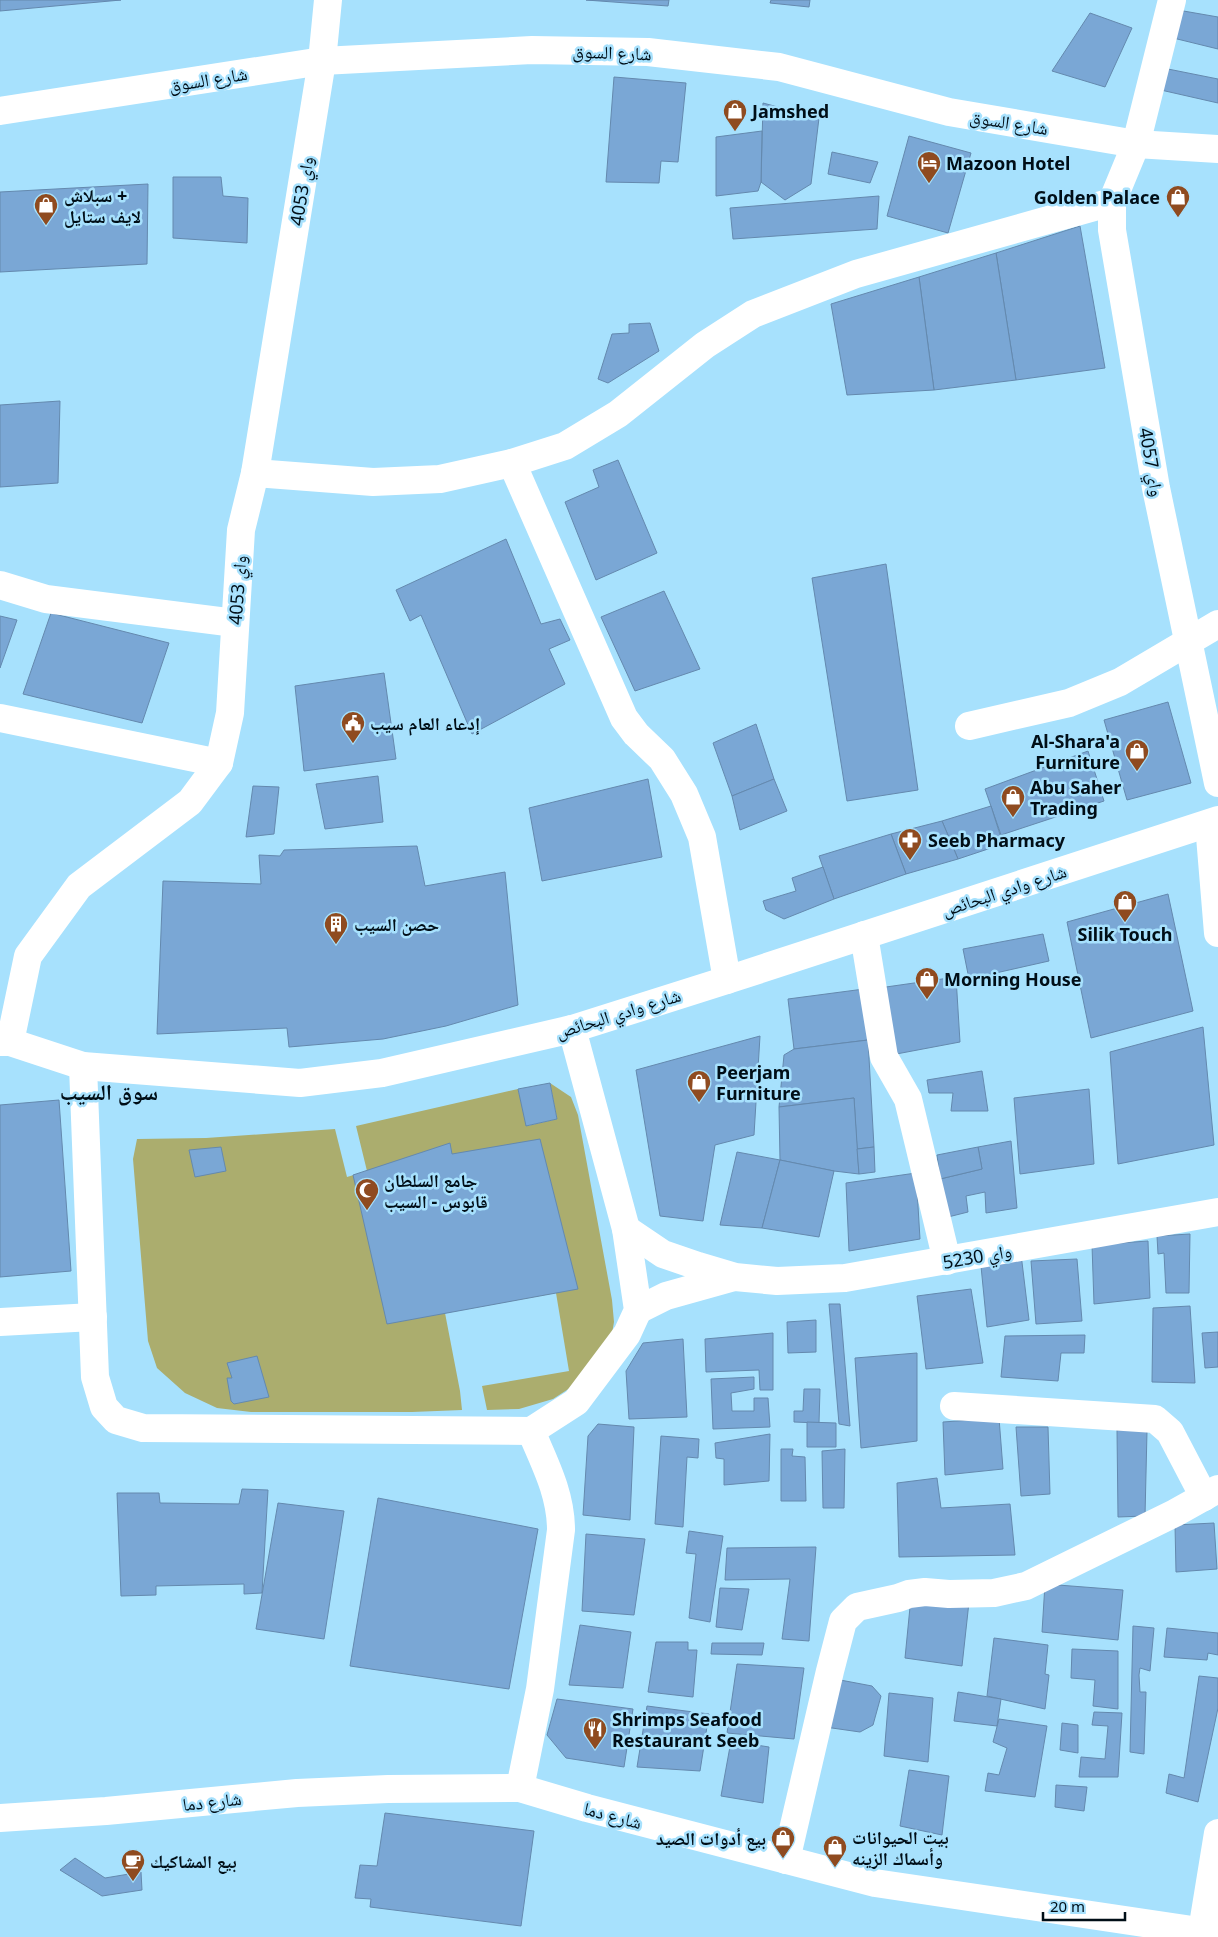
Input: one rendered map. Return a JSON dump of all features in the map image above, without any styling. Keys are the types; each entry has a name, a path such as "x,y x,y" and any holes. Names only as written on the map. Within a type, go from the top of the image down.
{"street":[{"name":"واي 4053","path":"5,1042 28,956 79,886 190,802 219,764 230,713 241,530 255,473 322,61 328,0"},
{"name":"واي 4057","path":"1172,0 1136,144 1112,202 1112,230 1156,488 1218,783"},
{"name":"شارع السوق","path":"0,111 322,61 532,50 648,52 779,67 948,112 1136,144 1218,149"},
{"path":"255,473 373,482 440,479 512,463 565,446 618,414 705,346 753,314 856,274 1112,202"},
{"path":"512,463 624,718 636,734 662,759 684,794 702,837 727,980"},
{"path":"0,585 46,599 235,623"},
{"path":"969,726 1069,703 1120,682 1218,624"},
{"path":"0,718 219,764"},
{"path":"1213,822 1218,933"},
{"name":"شارع وادي البحائص","path":"5,1042 83,1066 300,1082 382,1073 572,1028 727,980 1213,822"},
{"path":"864,935 884,1057 908,1099 948,1261"},
{"path":"83,1066 95,1377 104,1407 116,1420 143,1428 531,1431 576,1402 628,1334 638,1310 626,1229 572,1028"},
{"name":"واي 5230","path":"626,1229 663,1254 735,1277 777,1281 845,1278 1217,1220"},
{"name":"واي 5230","path":"638,1310 666,1296 735,1277"},
{"path":"0,1322 93,1317"},
{"path":"786,1860 843,1622 857,1607 917,1593 994,1593 1026,1586 1211,1493 1170,1432 1155,1419 954,1406"},
{"path":"520,1788 540,1689 561,1530 561,1512 556,1488 531,1431"},
{"name":"شارع دما","path":"0,1818 106,1812 297,1793 388,1789 520,1788 587,1808 875,1883 1210,1932"},
{"path":"1210,1932 1218,1833"}],"green space":[{"name":"جامع السلطان قابوس - السيب","path":"550,1083 571,1097 578,1115 612,1300 614,1322 610,1345 587,1377 553,1399 519,1409 487,1410 482,1386 569,1371 556,1293 445,1313 462,1410 412,1412 251,1412 217,1408 185,1393 157,1368 148,1341 133,1159 137,1139 206,1138 335,1129 347,1177 367,1171 356,1126 518,1089 527,1126 557,1119"}],"building":[{"path":"0,0 121,0 0,11"},
{"path":"586,0 669,0 668,6"},
{"path":"771,0 810,0 809,7 770,3"},
{"path":"1172,9 1218,17 1218,49 1165,36"},
{"path":"1090,13 1132,28 1105,87 1052,71"},
{"path":"1158,67 1218,79 1218,103 1152,88"},
{"path":"614,77 686,83 678,162 661,161 659,183 606,182"},
{"path":"763,103 819,118 811,184 785,200 761,182"},
{"path":"762,131 761,182 758,191 716,196 716,137"},
{"name":"Mazoon Hotel","path":"909,136 971,153 948,233 887,216"},
{"path":"832,152 878,162 870,183 828,174"},
{"path":"173,177 221,177 223,196 248,198 247,243 173,238"},
{"path":"148,184 147,264 0,272 0,192"},
{"path":"879,196 877,229 733,239 730,208"},
{"path":"1080,226 1105,368 1016,380 996,253"},
{"path":"996,253 1016,380 934,390 919,277"},
{"path":"919,277 934,390 847,395 831,304"},
{"path":"650,323 659,351 608,383 598,379 612,334 629,333 629,324"},
{"path":"60,401 58,483 0,487 0,405"},
{"path":"618,460 657,553 596,580 565,502 599,487 593,470"},
{"path":"506,539 541,624 560,619 570,640 549,649 565,684 472,734 421,615 410,621 396,590"},
{"path":"886,564 918,790 847,801 812,578"},
{"path":"664,591 700,669 635,691 601,617"},
{"path":"51,613 169,643 142,723 23,694"},
{"path":"0,616 17,620 0,668"},
{"path":"384,673 396,759 304,771 295,686"},
{"path":"1168,702 1191,783 1127,800 1104,720"},
{"path":"756,724 774,779 732,796 713,743"},
{"path":"1088,751 1104,801 1001,835 985,789"},
{"path":"378,776 383,822 325,829 316,784"},
{"path":"648,779 662,857 542,881 529,808"},
{"path":"774,779 787,811 740,830 732,796"},
{"path":"253,786 279,787 274,834 246,837"},
{"path":"991,806 1003,844 958,859 942,821"},
{"path":"942,821 958,859 906,874 891,834"},
{"path":"891,834 906,874 834,899 819,856"},
{"name":"حصن السيب","path":"417,846 425,886 505,872 518,1005 446,1026 383,1039 289,1047 287,1028 157,1034 163,881 261,884 259,855 280,856 284,850"},
{"path":"823,867 834,899 784,919 766,910 763,901 796,891 792,878"},
{"path":"1168,894 1193,1011 1091,1038 1067,922"},
{"path":"1043,934 1049,961 969,979 963,949"},
{"path":"956,977 960,1042 891,1055 886,987"},
{"path":"864,989 868,1040 794,1049 788,999"},
{"path":"1203,1027 1214,1145 1118,1164 1110,1052"},
{"name":"Peerjam Furniture","path":"760,1036 754,1135 715,1145 703,1221 660,1216 636,1070"},
{"path":"868,1040 874,1147 857,1149 854,1098 779,1107 784,1055 794,1049"},
{"path":"982,1071 988,1111 951,1111 953,1093 929,1093 927,1080"},
{"path":"550,1083 557,1119 526,1126 518,1089"},
{"path":"1089,1089 1094,1164 1020,1174 1014,1098"},
{"path":"854,1098 859,1174 780,1160 779,1107"},
{"path":"59,1100 71,1271 0,1277 0,1105"},
{"path":"540,1139 578,1289 387,1324 353,1175 450,1143 452,1154"},
{"path":"1011,1141 1017,1208 986,1213 985,1192 966,1196 968,1212 944,1218 940,1179 982,1169 978,1147"},
{"path":"221,1147 226,1171 195,1177 189,1150"},
{"path":"874,1147 875,1172 859,1174 857,1149"},
{"path":"978,1147 982,1169 940,1179 937,1155"},
{"path":"737,1152 780,1160 762,1228 720,1225"},
{"path":"780,1160 834,1171 819,1237 762,1228"},
{"path":"916,1173 920,1239 849,1251 846,1183"},
{"path":"1190,1234 1189,1293 1166,1293 1164,1253 1158,1254 1157,1236"},
{"path":"1148,1241 1150,1298 1094,1304 1092,1245"},
{"path":"1021,1254 1029,1320 987,1327 981,1266"},
{"path":"1077,1259 1082,1321 1036,1324 1031,1261"},
{"path":"971,1289 983,1363 926,1369 917,1296"},
{"path":"829,1304 840,1304 850,1426 839,1424"},
{"path":"1190,1306 1195,1383 1152,1382 1153,1308"},
{"path":"816,1320 816,1352 788,1353 787,1322"},
{"path":"1218,1332 1218,1367 1205,1368 1202,1333"},
{"path":"773,1333 773,1390 760,1390 759,1370 706,1372 705,1339"},
{"path":"1085,1335 1084,1353 1061,1353 1058,1381 1001,1377 1005,1336"},
{"path":"683,1339 687,1417 629,1419 626,1371 643,1343"},
{"path":"917,1353 917,1441 861,1448 855,1358"},
{"path":"257,1356 269,1397 234,1404 231,1401 227,1378 232,1378 227,1363"},
{"path":"754,1377 754,1389 731,1393 732,1411 754,1411 754,1398 768,1398 770,1427 713,1429 711,1379"},
{"path":"804,1389 820,1389 819,1423 794,1422 794,1411 803,1411"},
{"path":"999,1418 1003,1469 945,1475 943,1422"},
{"path":"807,1422 836,1423 836,1447 807,1447"},
{"path":"598,1424 634,1427 630,1520 583,1515 588,1436"},
{"path":"1016,1427 1048,1427 1050,1494 1021,1496"},
{"path":"1117,1430 1147,1431 1145,1516 1118,1517"},
{"path":"770,1434 769,1481 724,1485 724,1459 716,1458 715,1443"},
{"path":"661,1436 699,1439 698,1458 687,1457 683,1527 655,1524"},
{"path":"781,1449 793,1449 792,1456 805,1457 806,1501 781,1501"},
{"path":"845,1449 844,1508 823,1508 822,1451"},
{"path":"937,1478 941,1508 1010,1504 1015,1555 899,1557 897,1483"},
{"path":"242,1489 268,1490 262,1593 244,1594 244,1584 156,1586 156,1595 121,1596 117,1493 159,1493 160,1503 239,1504"},
{"path":"378,1498 538,1529 509,1689 350,1666"},
{"path":"278,1503 344,1511 324,1639 256,1629"},
{"path":"1214,1523 1217,1569 1176,1572 1175,1525"},
{"path":"689,1531 723,1536 710,1622 689,1618 696,1554 686,1553"},
{"path":"586,1534 645,1539 634,1615 582,1611"},
{"path":"816,1547 809,1641 782,1639 790,1579 725,1580 727,1548"},
{"path":"1045,1584 1123,1590 1118,1640 1042,1632"},
{"path":"720,1588 749,1589 742,1630 716,1627"},
{"path":"911,1597 969,1602 962,1666 905,1658"},
{"path":"580,1625 631,1632 623,1688 569,1685"},
{"path":"1133,1626 1154,1628 1150,1671 1140,1668 1139,1675 1140,1692 1146,1692 1144,1754 1130,1752"},
{"path":"1167,1628 1218,1633 1218,1655 1208,1653 1207,1660 1164,1657"},
{"path":"994,1638 1048,1645 1045,1674 1049,1675 1045,1709 987,1696"},
{"path":"656,1642 688,1642 688,1650 697,1650 693,1697 648,1692"},
{"path":"712,1643 764,1643 762,1655 711,1654"},
{"path":"1072,1649 1118,1651 1118,1709 1093,1706 1095,1680 1071,1678"},
{"path":"737,1664 804,1668 794,1739 727,1733"},
{"path":"1199,1676 1218,1678 1218,1708 1198,1802 1166,1793 1169,1774 1184,1778"},
{"path":"835,1679 872,1686 881,1696 873,1725 860,1732 825,1727"},
{"path":"958,1692 1001,1699 997,1726 954,1721"},
{"path":"889,1693 933,1698 928,1762 884,1756"},
{"path":"557,1699 633,1709 624,1767 566,1758 547,1735"},
{"path":"647,1706 709,1714 700,1771 637,1767"},
{"path":"1094,1712 1122,1713 1118,1777 1079,1777 1081,1757 1105,1759 1108,1726 1092,1725"},
{"path":"999,1719 1047,1726 1035,1797 985,1791 988,1773 999,1775 1007,1748 993,1742"},
{"path":"1062,1723 1078,1725 1078,1753 1060,1750"},
{"path":"731,1741 769,1747 763,1803 721,1796"},
{"path":"909,1770 949,1776 942,1835 900,1826"},
{"path":"1056,1785 1087,1787 1084,1811 1055,1807"},
{"path":"385,1813 534,1831 521,1926 370,1907 371,1899 355,1898 360,1865 377,1866"},
{"path":"75,1858 105,1878 141,1872 142,1890 102,1896 60,1870"}],"place":[{"name":"Jamshed","path":"735,132"},
{"name":"Mazoon Hotel","path":"929,184"},
{"name":"Golden Palace","path":"1178,218"},
{"name":"سبلاش + لايف ستايل","path":"46,226"},
{"name":"إدعاء العام سيب","path":"353,744"},
{"name":"Al-Shara'a Furniture","path":"1137,772"},
{"name":"Abu Saher Trading","path":"1013,818"},
{"name":"Seeb Pharmacy","path":"910,861"},
{"name":"Silik Touch","path":"1125,923"},
{"name":"حصن السيب","path":"336,945"},
{"name":"Morning House","path":"927,1000"},
{"name":"Peerjam Furniture","path":"699,1103"},
{"name":"جامع السلطان قابوس - السيب","path":"367,1211"},
{"name":"Shrimps Seafood Restaurant Seeb","path":"595,1750"},
{"name":"بيع أدوات الصيد","path":"783,1859"},
{"name":"بيت الحيوانات وأسماك الزينه","path":"835,1868"},
{"name":"بيع المشاكيك","path":"133,1882"}],"district":[{"name":"سوق السيب","path":"109,1091"}]}
